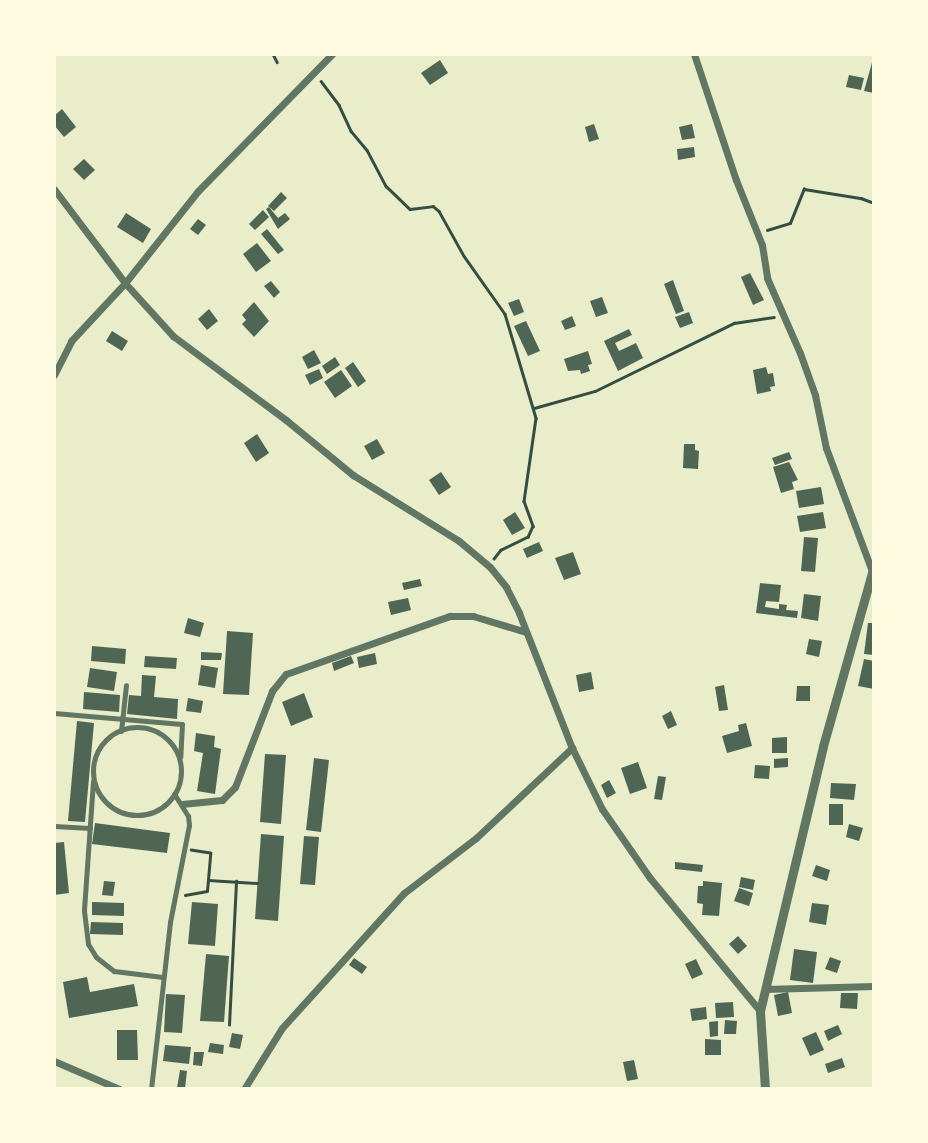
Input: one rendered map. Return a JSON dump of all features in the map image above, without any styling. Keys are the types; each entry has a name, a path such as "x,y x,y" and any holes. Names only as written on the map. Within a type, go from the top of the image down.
{"street":[{"path":"54,375 71,341 125,283 207,180 332,54"},
{"path":"694,54 736,180 766,258 766,278 781,317 800,353 814,395 826,448 873,568 823,746 760,1011 765,1089"},
{"path":"54,189 125,283 173,336 286,420 353,475 459,541 490,567 506,587 572,748 602,809 650,878 760,1011"},
{"path":"182,804 222,800 235,787 272,691 286,674 450,616 473,616 526,632"},
{"path":"121,731 126,685"},
{"path":"54,713 181,724 181,775 174,794 154,812 131,815 119,811 101,796 94,774"},
{"path":"163,977 114,971 96,957 88,944 84,911 94,774 99,751 106,741 121,731 138,727 160,734 170,742 180,763"},
{"path":"244,1089 282,1028 404,893 476,838 572,748"},
{"path":"151,1089 163,977 189,825 188,816 174,794"},
{"path":"55,827 90,828"},
{"path":"765,989 874,986"},
{"path":"54,1061 119,1089"}],"path":[{"path":"273,54 276,62"},
{"path":"315,72 340,105 351,131 367,150 386,187 410,209 433,206 439,211 464,256 505,314 534,408 536,431 524,500 533,526 532,533 501,550 490,567"},
{"path":"757,233 790,223 804,190 861,198 874,203"},
{"path":"534,408 603,387 734,323 781,317"},
{"path":"175,896 207,891 210,853 184,849"},
{"path":"208,880 257,883"},
{"path":"229,1025 236,881"}],"building":[{"path":"874,59 874,93 864,91"},
{"path":"440,60 448,73 430,85 421,73"},
{"path":"849,75 864,78 861,90 846,87"},
{"path":"62,109 76,127 64,137 54,125 54,116"},
{"path":"594,124 599,139 589,142 585,127"},
{"path":"692,124 695,138 682,140 679,127"},
{"path":"694,147 695,157 678,160 677,149"},
{"path":"84,159 95,170 84,180 73,169"},
{"path":"281,192 287,198 274,211 268,206"},
{"path":"269,207 278,218 285,213 290,219 278,229 266,209"},
{"path":"263,210 269,217 255,230 249,224"},
{"path":"126,213 151,229 143,243 117,227"},
{"path":"198,219 206,225 198,235 190,229"},
{"path":"267,229 284,250 278,254 261,234"},
{"path":"257,243 271,261 256,272 243,254"},
{"path":"750,273 764,300 753,305 741,277"},
{"path":"673,280 684,311 676,314 664,284"},
{"path":"271,281 280,292 274,298 264,286"},
{"path":"602,297 608,313 596,317 590,301"},
{"path":"519,299 524,312 514,316 508,303"},
{"path":"254,302 269,321 254,337 242,324 246,320 242,315"},
{"path":"209,309 218,321 207,330 198,319"},
{"path":"689,312 693,323 680,328 675,317"},
{"path":"572,316 576,326 565,330 561,321"},
{"path":"526,321 540,351 528,356 514,326"},
{"path":"629,329 632,335 615,343 619,351 636,343 643,358 618,371 604,341"},
{"path":"112,331 128,341 122,351 106,341"},
{"path":"314,350 321,363 308,369 302,357"},
{"path":"588,351 592,364 588,365 590,371 581,374 580,370 568,371 564,359"},
{"path":"335,357 340,365 327,374 322,366"},
{"path":"353,362 366,381 358,387 345,368"},
{"path":"766,367 768,374 773,373 775,386 770,387 771,391 757,394 753,370"},
{"path":"319,369 323,378 310,385 305,375"},
{"path":"341,370 352,386 335,398 324,382"},
{"path":"257,434 269,453 256,462 244,443"},
{"path":"377,439 385,453 372,460 364,446"},
{"path":"684,444 695,444 695,450 699,451 698,469 683,468"},
{"path":"789,452 792,459 775,465 772,458"},
{"path":"789,462 798,480 792,482 794,489 781,493 773,467"},
{"path":"441,472 451,487 439,495 429,480"},
{"path":"821,487 824,504 799,508 796,491"},
{"path":"515,512 525,528 512,535 503,520"},
{"path":"823,512 826,528 800,532 797,516"},
{"path":"804,537 818,538 815,572 801,571"},
{"path":"539,542 543,551 527,558 523,549"},
{"path":"573,552 581,574 564,580 555,558"},
{"path":"420,579 422,586 404,590 402,583"},
{"path":"760,583 781,585 779,602 766,601 765,607 779,609 779,604 787,605 786,610 798,611 797,618 756,613"},
{"path":"804,594 821,596 818,621 801,618"},
{"path":"408,598 411,610 391,615 388,602"},
{"path":"188,618 204,623 200,637 184,633"},
{"path":"868,623 874,623 874,655 864,654"},
{"path":"227,631 253,633 249,695 223,694"},
{"path":"809,639 822,641 819,657 806,654"},
{"path":"92,646 126,649 125,664 91,661"},
{"path":"201,652 222,653 221,660 201,660"},
{"path":"375,653 377,664 359,668 357,657"},
{"path":"145,656 177,658 176,669 144,667"},
{"path":"351,656 354,663 334,671 332,663"},
{"path":"864,659 874,661 874,689 858,686"},
{"path":"201,665 218,668 215,688 198,685"},
{"path":"90,668 117,672 114,691 87,687"},
{"path":"591,672 594,689 579,692 576,675"},
{"path":"142,675 156,676 154,697 178,699 177,719 127,714 129,695 141,696"},
{"path":"724,685 728,710 719,711 715,687"},
{"path":"797,686 810,686 810,701 796,701"},
{"path":"84,692 120,695 119,712 83,709"},
{"path":"304,693 313,717 291,726 282,702"},
{"path":"188,698 203,701 201,713 186,711"},
{"path":"671,711 677,725 668,729 662,716"},
{"path":"77,721 94,723 85,822 68,821"},
{"path":"746,723 752,746 727,753 722,736 739,731 738,725"},
{"path":"196,733 215,736 214,747 221,749 215,794 197,791 203,753 194,751"},
{"path":"787,737 787,753 772,753 772,738"},
{"path":"265,754 286,755 281,824 260,822"},
{"path":"314,758 329,760 321,832 306,830"},
{"path":"788,758 788,767 774,768 774,759"},
{"path":"638,762 647,788 630,794 621,768"},
{"path":"755,765 770,766 769,779 754,778"},
{"path":"658,776 666,777 662,800 654,799"},
{"path":"609,780 616,793 607,798 601,785"},
{"path":"831,783 856,784 854,800 830,798"},
{"path":"829,804 843,804 843,825 829,825"},
{"path":"95,823 170,833 167,853 92,844"},
{"path":"849,824 863,828 859,841 846,837"},
{"path":"261,834 284,836 278,921 255,919"},
{"path":"304,836 319,837 315,885 300,884"},
{"path":"64,842 69,893 54,895 54,843"},
{"path":"675,862 703,865 702,872 675,869"},
{"path":"816,865 830,870 827,881 812,876"},
{"path":"741,877 755,880 753,890 739,887"},
{"path":"104,881 115,882 113,896 102,895"},
{"path":"703,881 722,883 719,916 702,915 703,904 697,903 698,886 703,886"},
{"path":"739,888 753,893 749,906 734,901"},
{"path":"92,902 124,903 124,916 92,915"},
{"path":"192,902 218,904 215,946 188,944"},
{"path":"812,903 829,905 826,925 809,922"},
{"path":"91,922 123,923 123,935 90,934"},
{"path":"738,936 747,946 738,954 729,944"},
{"path":"794,949 817,952 813,983 790,980"},
{"path":"206,954 229,956 224,1022 200,1021"},
{"path":"830,957 841,961 837,973 825,969"},
{"path":"354,958 367,967 362,974 349,965"},
{"path":"696,959 703,974 692,979 685,964"},
{"path":"87,977 90,992 134,984 138,1006 69,1018 63,982"},
{"path":"788,992 792,1013 778,1016 774,995"},
{"path":"841,993 858,993 857,1009 840,1008"},
{"path":"166,994 185,995 182,1033 164,1032"},
{"path":"733,1002 734,1017 716,1018 715,1003"},
{"path":"706,1007 707,1019 692,1021 690,1009"},
{"path":"725,1020 737,1021 736,1034 724,1034"},
{"path":"718,1021 718,1036 710,1037 709,1022"},
{"path":"838,1025 842,1034 828,1041 824,1031"},
{"path":"117,1030 137,1030 138,1060 117,1060"},
{"path":"816,1032 824,1050 810,1056 802,1038"},
{"path":"232,1033 243,1035 240,1049 229,1047"},
{"path":"705,1039 721,1040 721,1055 705,1055"},
{"path":"210,1043 224,1045 223,1054 208,1052"},
{"path":"165,1045 191,1047 189,1064 163,1061"},
{"path":"194,1052 204,1052 202,1066 193,1065"},
{"path":"842,1058 845,1067 828,1073 825,1064"},
{"path":"634,1060 638,1079 627,1081 623,1062"},
{"path":"180,1070 187,1071 185,1088 177,1088"}]}
